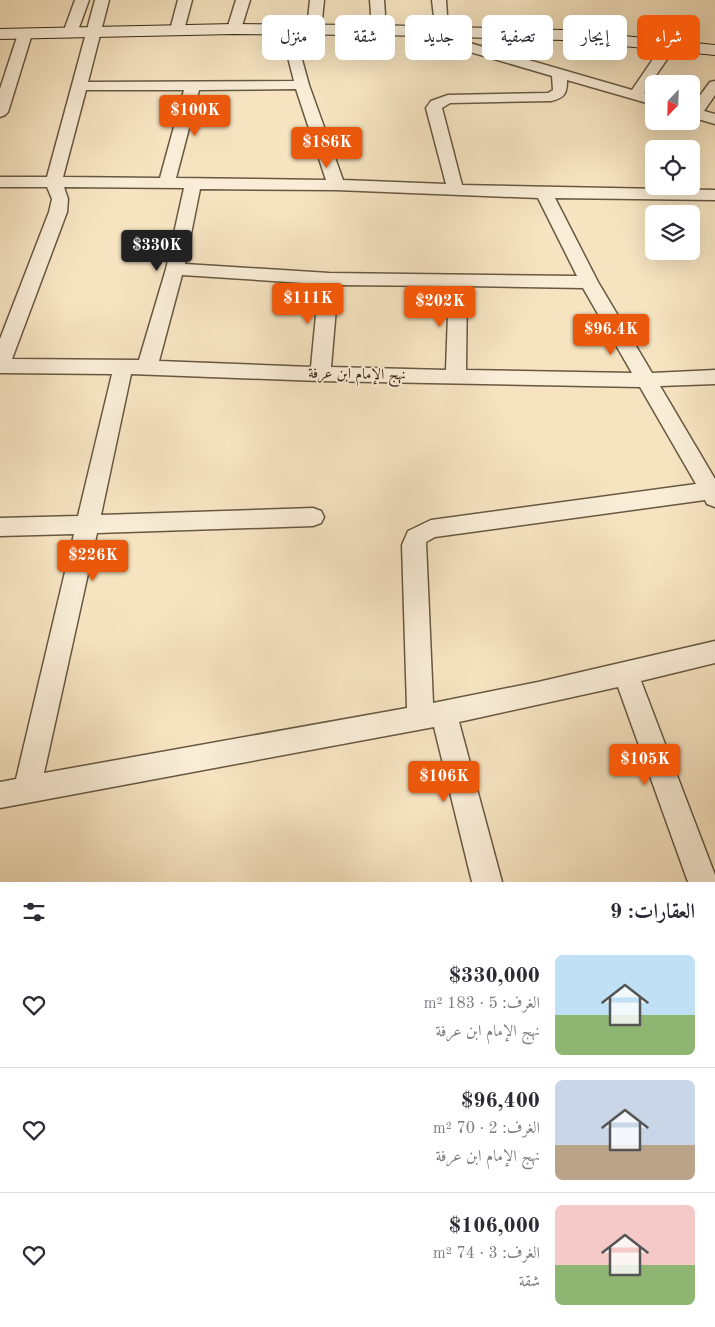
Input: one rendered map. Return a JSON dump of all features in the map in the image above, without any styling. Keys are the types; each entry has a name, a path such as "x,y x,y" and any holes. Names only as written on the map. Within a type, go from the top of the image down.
{"main road":[{"path":"0,34 262,30"},
{"path":"472,32 563,35 637,43"},
{"path":"700,49 715,50"}],"street":[{"path":"70,33 82,0"},
{"path":"0,365 58,212 60,199 54,182 102,0"},
{"path":"177,30 185,0"},
{"path":"234,29 243,0"},
{"path":"315,15 317,0"},
{"path":"377,0 378,15"},
{"path":"439,0 440,15"},
{"path":"0,112 29,34"},
{"path":"472,48 645,99"},
{"path":"296,60 336,185"},
{"path":"635,96 659,60"},
{"path":"454,189 434,108 436,104 448,99 551,97 560,92 560,75"},
{"path":"168,183 194,84"},
{"path":"80,86 302,84"},
{"path":"700,104 715,86"},
{"path":"700,115 715,119"},
{"path":"0,182 336,185 544,193 715,195"},
{"path":"147,367 175,269 193,184"},
{"path":"487,882 431,714 414,544 416,537 431,529 714,493 645,380 589,282 544,193"},
{"path":"175,269 329,279 589,282"},
{"path":"320,374 329,279"},
{"path":"456,377 458,280"},
{"name":"نهج الإمام ابن عرفة","path":"0,365 147,367 456,377 645,380 715,377"},
{"path":"28,790 123,367"},
{"path":"0,527 314,517"},
{"path":"0,795 431,714 626,675 715,652"},
{"path":"626,675 704,882"}]}
